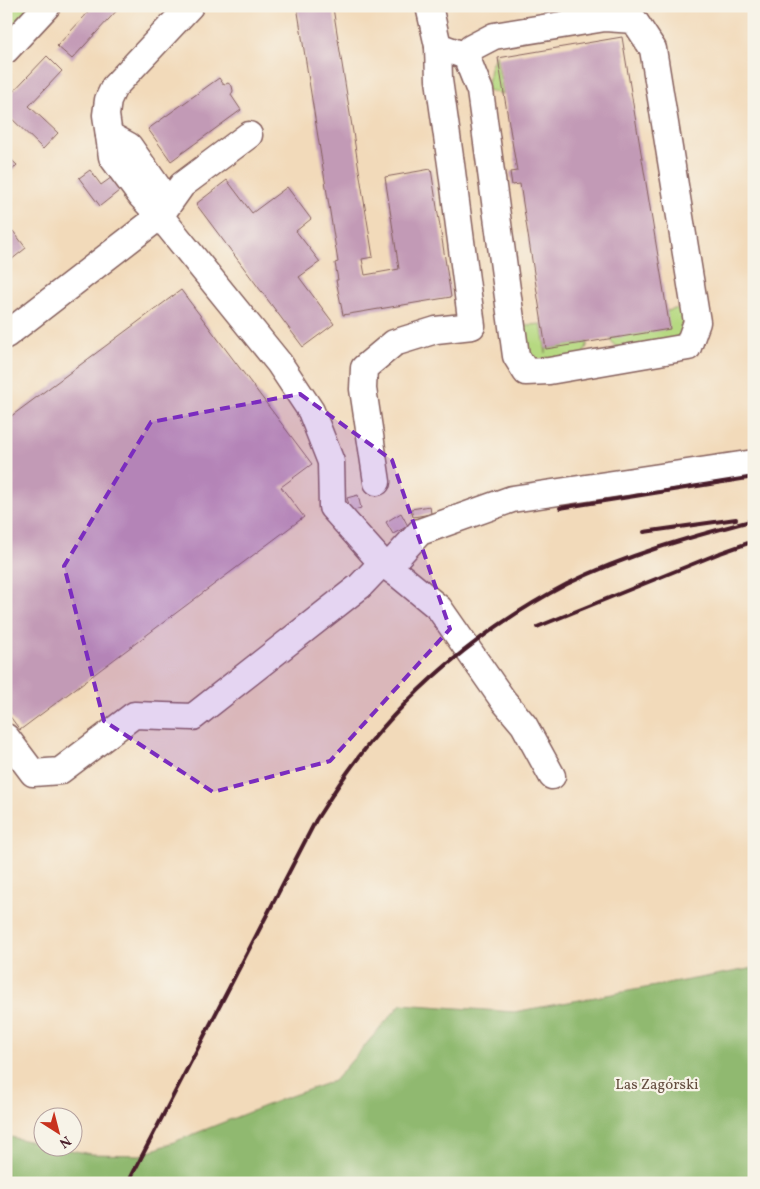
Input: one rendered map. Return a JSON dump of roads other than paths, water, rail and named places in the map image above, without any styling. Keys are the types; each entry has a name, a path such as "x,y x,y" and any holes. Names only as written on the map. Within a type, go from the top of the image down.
{"lane":[{"path":"6,50 47,6"},
{"path":"190,6 114,87 108,100 106,115 112,157 140,196 160,216 279,363 311,411 331,462 332,507 385,565 439,608 503,700 524,725 552,776"},
{"path":"377,482 362,389 364,368 394,343 436,330 472,326 439,80 438,46 430,6"},
{"path":"438,46 466,56 480,91 516,356 526,372 549,371 688,347 697,322 653,49 634,20 605,18 494,36 471,48 466,56"},
{"path":"6,335 160,216 182,185 249,135"},
{"path":"6,737 33,772 60,771 134,715 192,717 360,586 420,532 512,499 754,462"}],"railway":[{"path":"560,508 754,477"},
{"path":"644,532 736,519"},
{"path":"128,1183 316,820 347,773 393,716 446,665 475,642 504,621 567,584 635,555 754,520"},
{"path":"537,627 754,541"}],"park label":[{"name":"Las Zagórski","path":"657,1085"}]}
